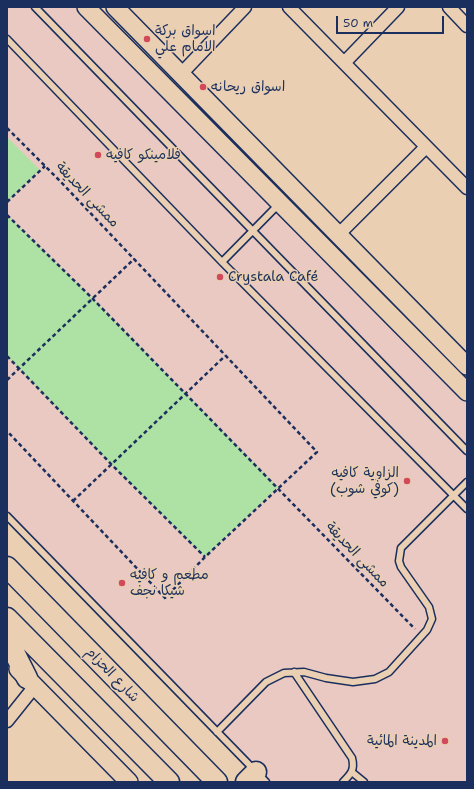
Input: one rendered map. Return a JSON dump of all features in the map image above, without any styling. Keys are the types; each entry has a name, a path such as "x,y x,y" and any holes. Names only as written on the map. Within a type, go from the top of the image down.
{"main road":[{"name":"شارع الحزام","path":"7,567 217,782"},
{"path":"7,618 169,782"},
{"path":"7,638 31,682"}],"street":[{"path":"86,7 467,392"},
{"path":"115,7 467,366"},
{"path":"181,74 245,7"},
{"path":"289,7 467,188"},
{"path":"344,63 398,7"},
{"path":"449,7 467,26"},
{"path":"338,235 426,147"},
{"path":"400,324 413,311"},
{"path":"7,658 128,782"},
{"path":"7,721 31,682"}],"lane":[{"path":"35,7 467,451"},
{"path":"7,39 222,262 467,509"},
{"path":"222,262 280,203"},
{"path":"217,732 266,682 274,677 294,672 304,672 340,681 353,682 375,679 389,672 422,636 430,625 431,613 404,573 399,561 399,554 402,548 467,482"},
{"path":"7,516 217,732 256,778"},
{"path":"294,672 352,758 354,765 353,773 343,782"},
{"path":"353,773 364,782"}],"path":[{"path":"7,128 45,166"},
{"name":"ممشى الحديقة","path":"7,202 45,166 317,452 205,557 165,598 7,431"},
{"name":"ممشى الحديقة","path":"7,215 92,298 422,636"},
{"path":"7,380 134,259"},
{"path":"7,356 112,466 205,557"},
{"path":"73,501 112,466 185,393 226,356"}],"shaded area":[{"name":"المدينة المائية","path":"7,7 79,7 467,399 467,782 271,782 7,511"}],"green space":[{"path":"7,137 40,170 7,202"},
{"path":"7,215 92,298 278,487 205,557 112,465 7,356"}],"place":[{"name":"اسواق بركة الامام علي","path":"147,39"},
{"name":"اسواق ريحانه","path":"203,87"},
{"name":"فلامينكو كافيه","path":"98,155"},
{"name":"Crystala Café","path":"220,277"},
{"name":"الزاوية كافيه (كوفي شوب)","path":"407,481"},
{"name":"مطعم و كافيه شيكا نجف","path":"122,583"},
{"name":"المدينة المائية","path":"445,741"}]}
